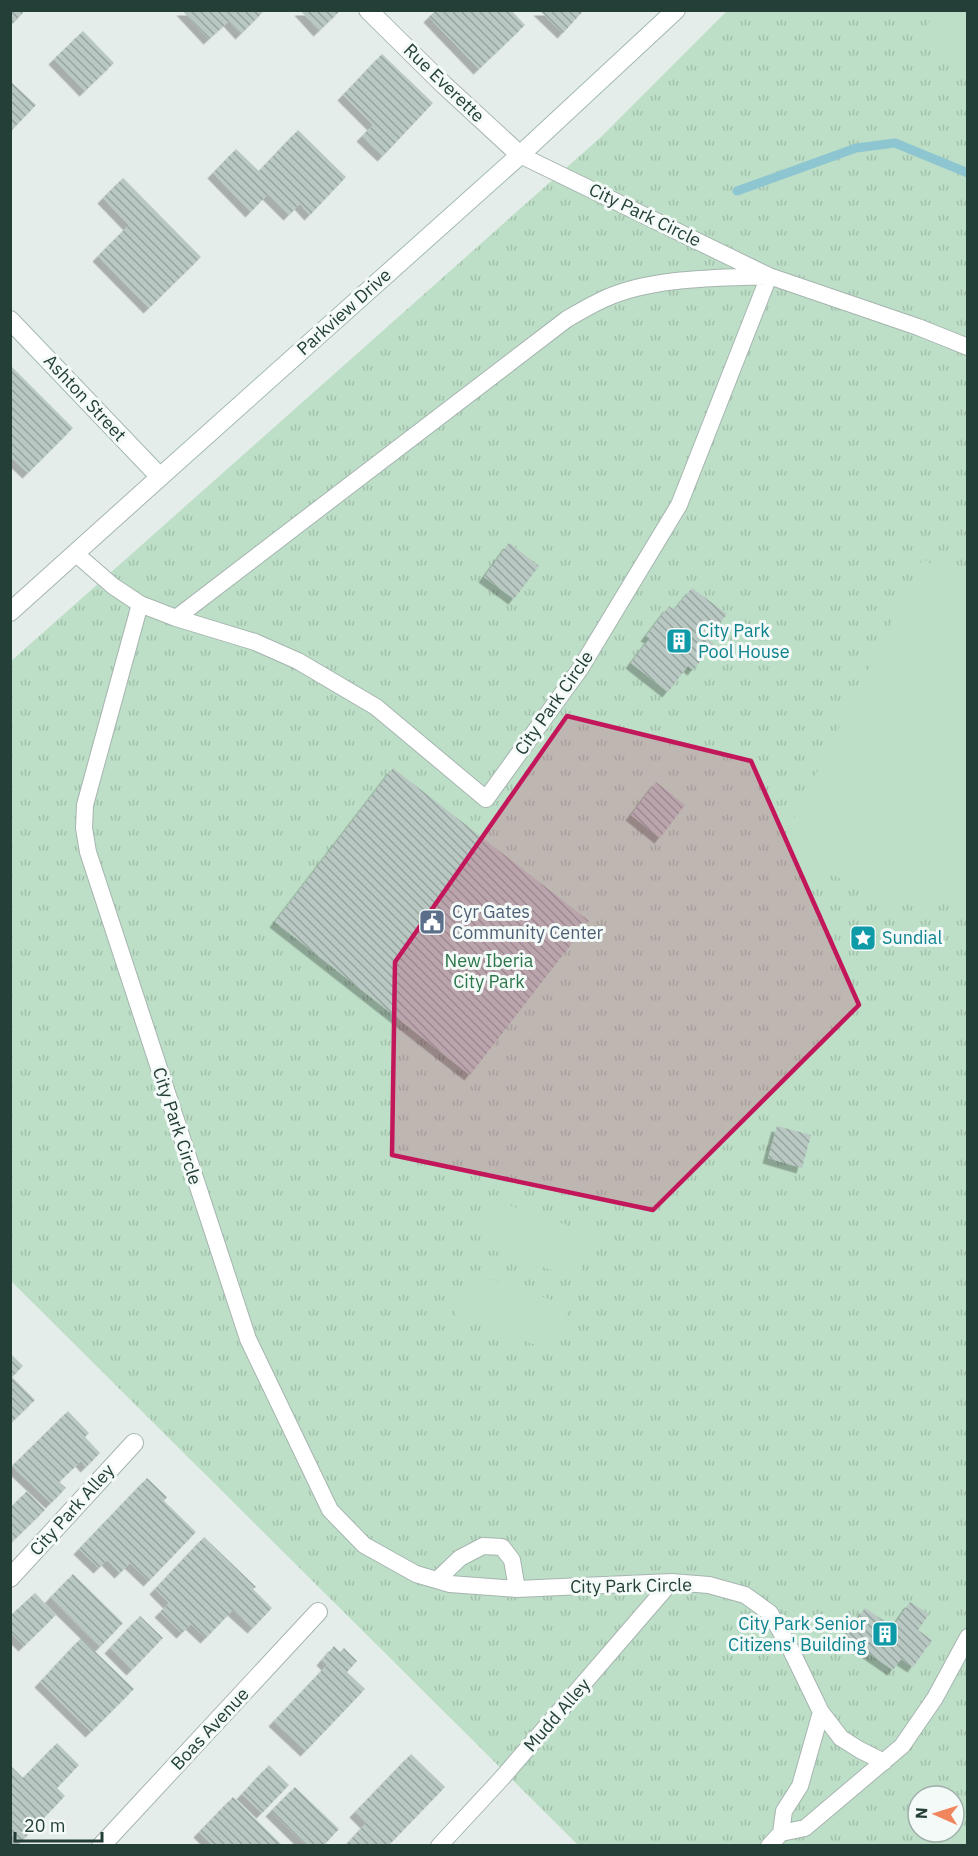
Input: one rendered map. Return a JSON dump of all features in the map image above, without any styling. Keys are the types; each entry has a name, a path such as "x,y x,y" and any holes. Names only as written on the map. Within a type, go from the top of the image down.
{"street":[{"name":"Rue Everette","path":"368,10 444,85 520,155"},
{"name":"Parkview Drive","path":"10,612 520,155 676,10"},
{"name":"Ashton Street","path":"10,320 160,477"},
{"name":"City Park Alley","path":"10,1578 134,1443"},
{"name":"Boas Avenue","path":"101,1845 318,1612"}],"lane":[{"name":"City Park Circle","path":"520,155 769,276 918,327 968,347"},
{"name":"City Park Circle","path":"176,618 567,319 605,298 650,285 691,280 769,276"},
{"name":"City Park Circle","path":"75,553 112,586 140,604 176,618 255,642 298,662 376,706 486,799 580,669 679,505 769,276"},
{"name":"City Park Circle","path":"140,604 85,805 84,828 88,852 248,1339 330,1510 364,1545 416,1574 450,1584 517,1588 671,1582 710,1585 745,1596 770,1613 821,1712 841,1738 884,1762"},
{"path":"437,1580 460,1558 483,1546 502,1547 512,1560 517,1588"},
{"name":"Mudd Alley","path":"439,1845 502,1778 671,1582"},
{"path":"769,1845 781,1833 805,1828 902,1746 935,1698 968,1637"},
{"path":"781,1833 784,1811 800,1786 821,1712"}],"highlighted area":[{"path":"567,716 751,761 859,1005 653,1210 392,1155 395,962"}],"green space":[{"name":"New Iberia City Park","path":"727,11 967,11 967,1845 578,1845 11,1281 10,662 601,137"},
{"path":"938,11 967,11 967,76 922,32"},
{"path":"923,559 967,587 967,904 887,901 779,849"},
{"path":"494,1200 593,1234 578,1279 478,1245"},
{"path":"470,1272 569,1306 554,1351 454,1317"}],"building":[{"path":"10,10 21,10 23,13 10,26"},
{"path":"182,10 265,10 241,34 229,21 209,39"},
{"path":"300,10 341,10 319,31"},
{"path":"436,10 511,10 525,25 479,69 429,17"},
{"path":"539,10 584,10 563,33"},
{"path":"83,31 114,63 85,91 54,59"},
{"path":"382,54 433,103 383,156 362,136 373,125 343,95"},
{"path":"10,81 36,105 10,132"},
{"path":"298,130 346,177 310,215 300,204 289,215 268,194 251,212 213,173 236,149 259,171"},
{"path":"123,178 201,257 149,308 98,256 129,225 103,198"},
{"path":"10,365 73,428 28,473 10,456"},
{"path":"509,543 539,566 514,599 484,577"},
{"name":"City Park Pool House","path":"692,588 727,614 708,639 714,644 693,670 688,666 668,692 631,663 650,638 646,636 669,606 674,610"},
{"name":"Cyr Gates Community Center","path":"393,768 589,921 470,1075 275,922"},
{"path":"656,782 685,805 660,838 631,815"},
{"path":"777,1126 811,1135 802,1168 768,1158"},
{"path":"10,1353 23,1366 12,1377 35,1400 10,1424"},
{"path":"68,1411 89,1433 85,1437 100,1453 86,1467 81,1461 59,1482 66,1488 51,1503 12,1466"},
{"path":"147,1478 167,1497 164,1501 196,1532 149,1581 130,1563 120,1573 107,1560 99,1568 79,1549"},
{"path":"27,1491 45,1510 10,1544 10,1504 12,1506"},
{"path":"204,1537 256,1587 253,1589 272,1608 253,1628 233,1610 206,1638 191,1624 182,1633 160,1612 169,1603 155,1589"},
{"path":"73,1574 123,1623 100,1647 50,1598"},
{"path":"35,1593 56,1615 24,1646 10,1632 10,1616"},
{"name":"City Park Senior Citizens' Building","path":"910,1602 929,1614 918,1630 932,1640 913,1667 901,1659 893,1670 845,1637 865,1608 893,1627"},
{"path":"140,1616 163,1638 132,1670 110,1648"},
{"path":"81,1638 134,1689 91,1732 40,1682"},
{"path":"334,1646 340,1652 344,1648 357,1661 347,1672 365,1689 306,1751 274,1721 327,1665 322,1660"},
{"path":"57,1743 79,1765 57,1788 65,1796 20,1843 10,1833 10,1765 23,1778"},
{"path":"411,1754 445,1787 389,1845 345,1846 366,1823 355,1812"},
{"path":"269,1765 289,1785 262,1813 242,1794"},
{"path":"295,1787 339,1829 323,1846 307,1846 271,1811"},
{"path":"233,1797 283,1846 213,1846 199,1832"}],"waterway":[{"path":"737,191 856,148 895,143 968,173"}],"place":[{"name":"City Park Pool House","path":"679,641"},
{"name":"Cyr Gates Community Center","path":"432,922"},
{"name":"Sundial","path":"863,938"},
{"name":"City Park Senior Citizens' Building","path":"885,1634"}]}
